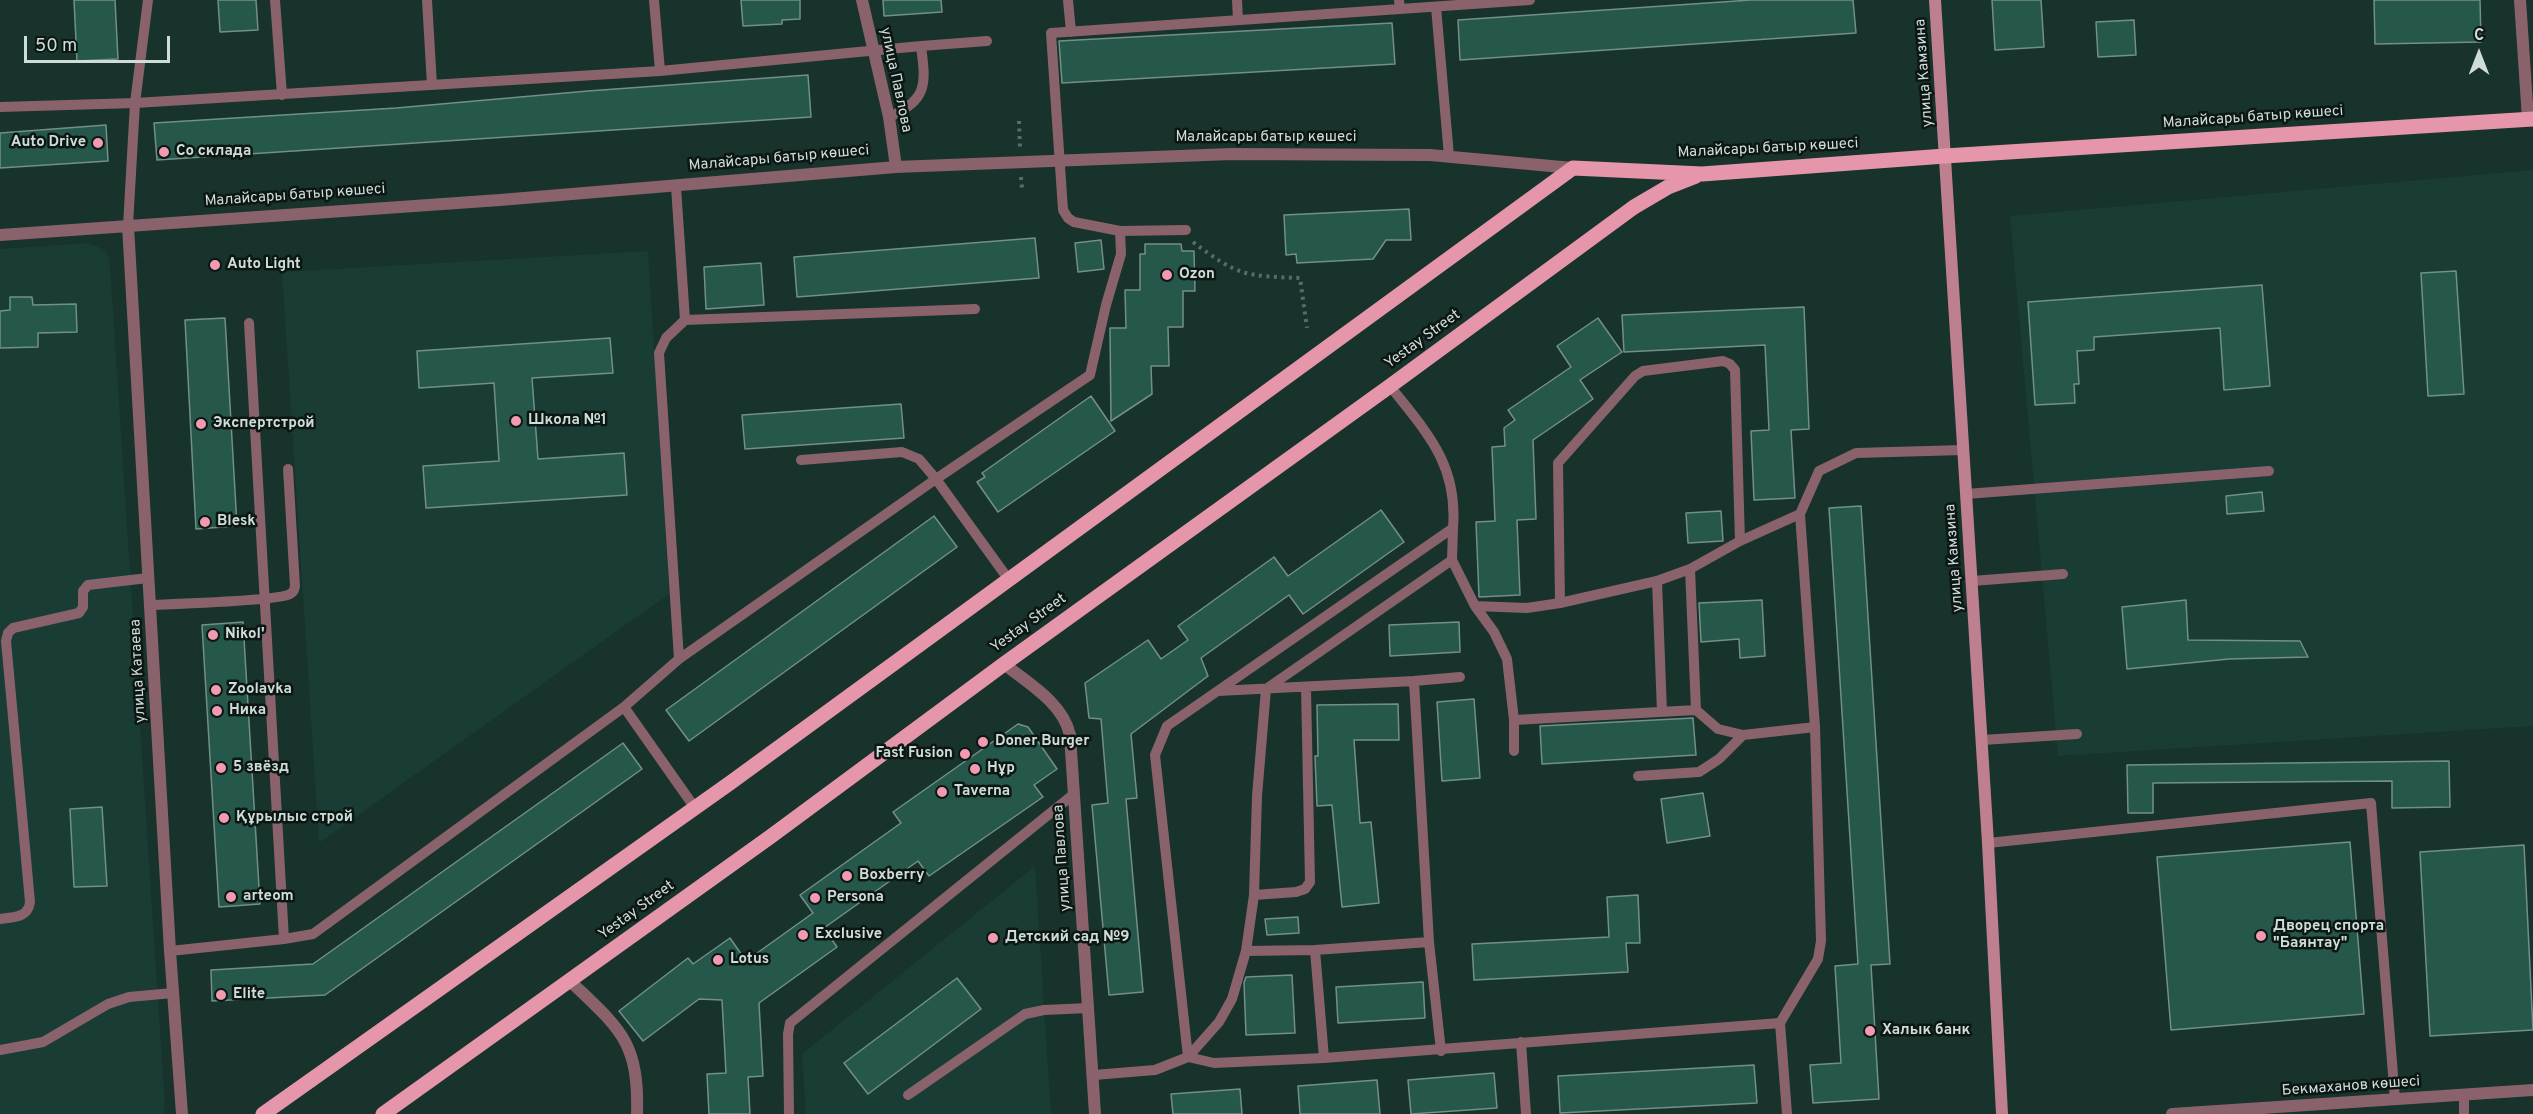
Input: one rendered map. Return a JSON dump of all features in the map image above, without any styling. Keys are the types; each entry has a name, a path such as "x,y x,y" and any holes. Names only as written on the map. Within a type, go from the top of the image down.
{"main road":[{"name":"улица Камзина","path":"1935,0 1982,740 2002,1114"},
{"name":"Малайсары батыр көшесі","path":"1573,168 1702,174 2530,119"},
{"path":"263,1114 695,808 1573,168"},
{"name":"Yestay Street","path":"383,1114 770,837 1004,664 1634,207 1668,187 1702,174"}],"street":[{"name":"улица Павлова","path":"862,0 889,117 896,166"},
{"path":"2520,0 2530,119"},
{"name":"Малайсары батыр көшесі","path":"0,235 676,187 896,166 1231,154 1449,156 1573,168"},
{"name":"улица Катаева","path":"128,226 170,951 182,1114"},
{"name":"улица Павлова","path":"1004,664 1051,702 1068,724 1095,1114"},
{"path":"570,981 614,1024 628,1044 638,1084 637,1114"},
{"name":"Бекмаханов көшесі","path":"2172,1114 2231,1112 2533,1090"}],"lane":[{"path":"128,226 135,103 148,0"},
{"path":"275,0 282,95"},
{"path":"427,0 432,85"},
{"path":"654,0 660,71"},
{"path":"1068,0 1071,32"},
{"path":"1237,0 1238,20"},
{"path":"1181,230 1120,231 1074,222 1068,218 1063,210 1061,196 1051,33 1238,20 1400,4 1436,7 1530,0"},
{"path":"1436,7 1449,156"},
{"path":"0,107 282,95 660,71 987,41"},
{"path":"889,117 902,111 920,97 925,79 921,46"},
{"path":"676,187 685,320"},
{"path":"170,951 313,934 624,707 679,659 936,478 1090,375 1106,305 1121,254 1120,231"},
{"path":"679,659 658,352 666,338 685,320 975,309"},
{"path":"249,324 284,939"},
{"path":"1560,603 1558,463 1635,376 1643,371 1723,361 1735,370 1740,541"},
{"path":"1390,386 1441,456 1455,502 1452,560 1475,606 1494,632 1507,659 1514,720 1514,751"},
{"path":"1787,1114 1780,1023 1818,959 1821,941 1815,727 1800,514 1819,471 1856,453 1963,450"},
{"path":"801,460 910,453 919,459 936,478 1009,580"},
{"path":"150,605 288,595 296,586 288,469"},
{"path":"1966,494 2269,471"},
{"path":"1475,606 1527,608 1560,603 1657,581 1690,569 1740,541 1800,514"},
{"path":"1188,1057 1155,755 1167,726 1454,528"},
{"path":"1266,689 1452,560"},
{"path":"1690,569 1696,710"},
{"path":"1972,581 2062,574"},
{"path":"0,919 25,915 29,910 30,902 6,641 8,633 13,628 79,613 83,607 83,591 88,585 148,578"},
{"path":"1657,581 1662,712"},
{"path":"1218,691 1306,688 1460,677"},
{"path":"1414,681 1429,942 1441,1051"},
{"path":"1254,895 1296,892 1305,889 1310,882 1306,688"},
{"path":"1094,1076 1155,1070 1188,1057 1219,1022 1232,999 1246,951 1254,895 1257,796 1266,689"},
{"path":"624,707 695,808"},
{"path":"1514,720 1696,710 1718,729 1743,735 1815,727"},
{"path":"1982,740 2077,734"},
{"path":"1638,776 1699,772 1719,759 1743,735"},
{"path":"789,1114 788,1034 790,1023 1074,794"},
{"path":"1988,843 2371,804 2395,1099"},
{"path":"1246,951 1315,950 1429,942"},
{"path":"1315,950 1324,1058"},
{"path":"0,1050 44,1042 108,1004 129,997 173,993"},
{"path":"908,1095 1025,1014 1044,1010 1089,1008"},
{"path":"1188,1057 1214,1062 1324,1058 1441,1051 1521,1042 1780,1023"},
{"path":"1521,1042 1526,1114"},
{"path":"2464,1095 2464,1114"}],"path":[{"path":"1181,230 1225,266 1237,272 1253,276 1300,278 1307,328"}],"shaded area":[{"path":"2533,170 2533,726 2058,756 2010,216"},
{"path":"88,243 103,249 108,255 110,265 165,1107 163,1114 0,1114 0,249"},
{"path":"648,251 669,594 319,843 282,272"},
{"name":"Детский сад №9","path":"1035,866 1051,1114 806,1114 802,1054"}],"building":[{"path":"74,0 115,0 118,59 77,61"},
{"path":"218,0 256,0 258,30 220,32"},
{"path":"741,0 800,0 800,19 782,20 782,24 743,26"},
{"path":"883,0 941,0 942,12 884,16"},
{"path":"1751,0 1853,0 1856,33 1460,60 1458,20"},
{"path":"1992,0 2041,0 2044,47 1995,50"},
{"path":"2374,0 2480,0 2481,42 2375,44"},
{"path":"2134,20 2136,55 2098,57 2096,22"},
{"path":"1392,23 1395,64 1062,83 1059,41"},
{"path":"808,75 811,117 157,160 154,123 396,108"},
{"path":"106,125 108,161 0,168 0,133"},
{"path":"1409,209 1411,240 1386,240 1373,259 1297,263 1296,254 1286,255 1284,215"},
{"path":"1035,238 1039,278 797,297 794,257"},
{"path":"1101,240 1104,269 1078,272 1075,243"},
{"path":"1145,244 1181,244 1182,251 1194,251 1195,291 1183,291 1183,327 1168,327 1169,366 1151,366 1152,394 1111,421 1110,328 1126,328 1125,290 1140,290 1140,254 1145,254"},
{"path":"761,263 764,305 706,309 704,267"},
{"path":"2456,271 2464,394 2428,396 2421,273"},
{"path":"2262,285 2270,386 2224,390 2220,328 2094,337 2094,350 2077,351 2079,384 2074,384 2075,403 2035,405 2028,302"},
{"path":"10,297 32,297 33,305 76,304 77,332 38,333 38,347 0,348 0,311 10,310"},
{"path":"1804,307 1809,429 1791,430 1795,498 1754,500 1751,431 1769,430 1765,345 1624,352 1622,315"},
{"path":"225,318 237,526 196,529 185,320"},
{"path":"1598,318 1622,352 1580,380 1593,399 1533,440 1536,519 1517,520 1520,595 1479,597 1476,522 1495,521 1492,447 1505,446 1504,428 1515,420 1508,410 1571,367 1557,346"},
{"name":"Школа №1","path":"610,338 613,373 532,378 538,459 624,453 627,495 426,508 423,466 499,461 494,383 419,388 417,351"},
{"path":"1091,396 1115,431 998,512 977,482 985,477 982,473"},
{"path":"901,404 904,438 745,449 742,415"},
{"path":"2262,492 2264,511 2227,514 2226,496"},
{"path":"1861,506 1890,964 1871,965 1879,1099 1813,1103 1810,1065 1841,1063 1835,966 1858,964 1829,508"},
{"path":"1381,510 1404,542 1303,614 1289,595 1201,658 1208,676 1131,734 1137,798 1126,799 1143,992 1109,995 1092,805 1108,803 1101,719 1089,718 1085,683 1148,640 1161,659 1188,640 1178,626 1274,557 1288,576"},
{"path":"1721,511 1723,541 1688,543 1686,513"},
{"path":"934,516 957,547 689,741 666,710"},
{"path":"1762,600 1765,656 1740,658 1739,639 1701,642 1699,603"},
{"path":"2186,600 2188,640 2300,641 2308,657 2229,659 2127,669 2122,607"},
{"path":"243,622 260,904 219,907 202,625"},
{"path":"1459,622 1460,652 1390,656 1389,625"},
{"path":"1474,699 1480,778 1442,781 1437,702"},
{"path":"1398,704 1399,740 1354,740 1360,823 1371,822 1379,903 1342,907 1332,805 1317,806 1315,756 1318,756 1317,705"},
{"path":"1693,718 1696,755 1542,764 1540,726"},
{"path":"1018,724 1028,727 1057,769 1034,785 1043,797 929,876 918,861 824,928 837,947 759,1003 763,1076 748,1077 750,1114 709,1114 707,1074 726,1073 722,1000 699,999 643,1041 619,1011 688,958 693,964 730,938 746,961 813,913 800,895 901,823 893,812"},
{"path":"623,743 642,769 325,995 212,1001 211,970 313,964"},
{"path":"2449,761 2450,807 2392,808 2392,781 2153,783 2153,813 2128,813 2127,765"},
{"path":"1703,793 1710,836 1667,843 1661,799"},
{"path":"102,807 107,886 74,887 70,809"},
{"name":"Дворец спорта \"Баянтау\"","path":"2350,842 2364,1014 2171,1030 2157,857"},
{"path":"2524,845 2533,1030 2430,1036 2420,852"},
{"path":"1638,895 1640,943 1626,943 1628,972 1474,980 1472,944 1609,937 1607,897"},
{"path":"1298,917 1299,933 1267,935 1265,919"},
{"path":"1292,975 1295,1033 1246,1035 1244,983 1246,977"},
{"path":"957,978 981,1009 868,1094 844,1063"},
{"path":"1423,982 1425,1018 1338,1023 1336,987"},
{"path":"1754,1065 1757,1103 1560,1113 1558,1076"},
{"path":"1494,1073 1497,1108 1411,1114 1408,1080"},
{"path":"1377,1080 1380,1114 1300,1114 1298,1086"},
{"path":"1240,1089 1242,1114 1173,1114 1171,1094"}],"place":[{"name":"Auto Drive","path":"98,143"},
{"name":"Со склада","path":"164,152"},
{"name":"Auto Light","path":"215,265"},
{"name":"Ozon","path":"1167,275"},
{"name":"Школа №1","path":"516,421"},
{"name":"Экспертстрой","path":"201,424"},
{"name":"Blesk","path":"205,522"},
{"name":"Nikol'","path":"213,635"},
{"name":"Zoolavka","path":"216,690"},
{"name":"Ника","path":"217,711"},
{"name":"Doner Burger","path":"983,742"},
{"name":"Fast Fusion","path":"965,754"},
{"name":"5 звёзд","path":"221,768"},
{"name":"Нұр","path":"975,769"},
{"name":"Taverna","path":"942,792"},
{"name":"Құрылыс строй","path":"224,818"},
{"name":"Boxberry","path":"847,876"},
{"name":"arteom","path":"231,897"},
{"name":"Persona","path":"815,898"},
{"name":"Exclusive","path":"803,935"},
{"name":"Дворец спорта \"Баянтау\"","path":"2261,936"},
{"name":"Детский сад №9","path":"993,938"},
{"name":"Lotus","path":"718,960"},
{"name":"Elite","path":"221,995"},
{"name":"Халык банк","path":"1870,1031"}]}
